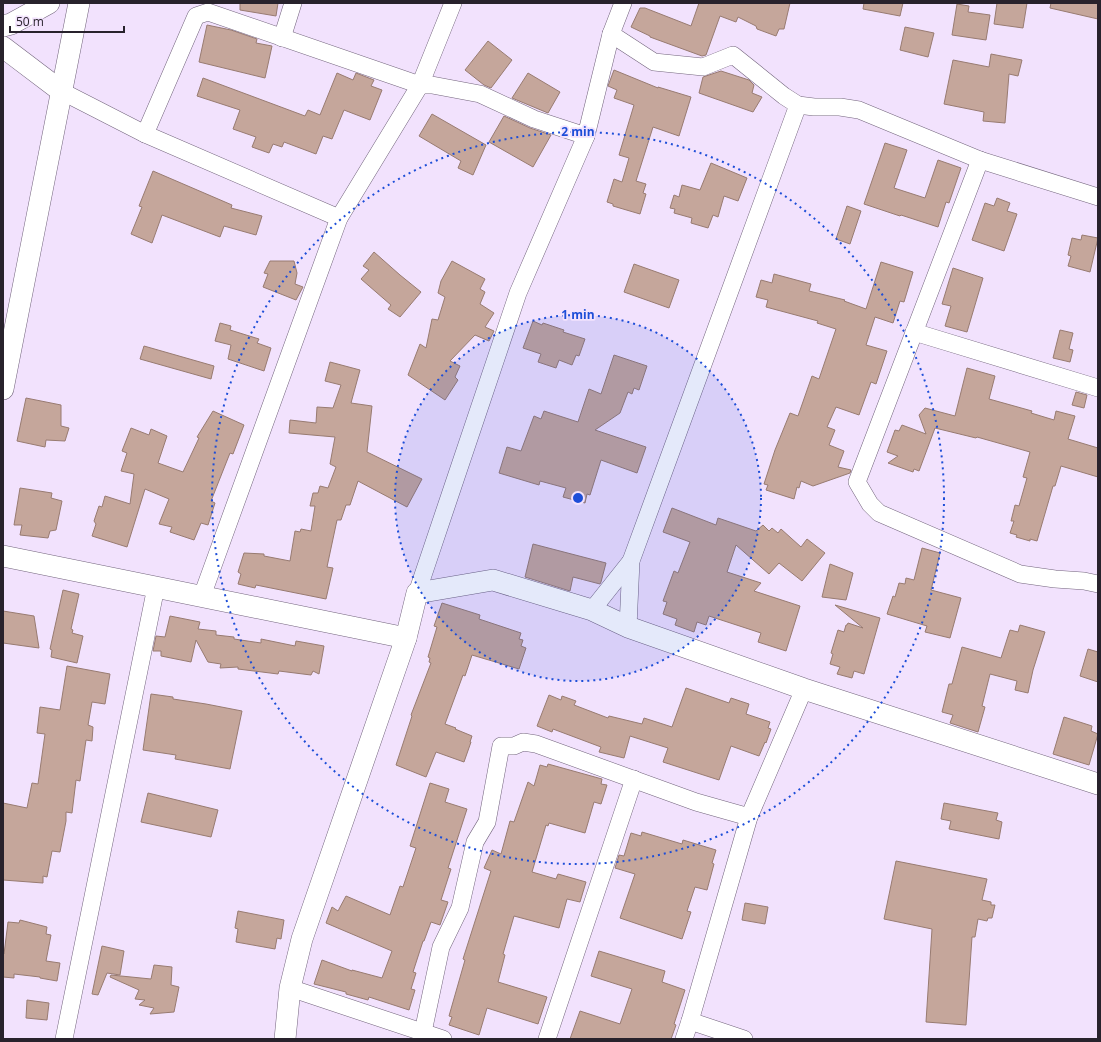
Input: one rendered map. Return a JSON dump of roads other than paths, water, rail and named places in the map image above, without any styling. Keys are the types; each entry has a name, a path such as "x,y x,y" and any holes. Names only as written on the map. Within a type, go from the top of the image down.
{"street":[{"path":"3,26 11,24 49,3"},
{"path":"3,389 79,3"},
{"path":"282,38 293,3"},
{"path":"202,596 339,218 420,85 453,3"},
{"path":"285,1039 290,988 302,939 406,638 417,592 518,293 586,136 611,34 623,3"},
{"path":"145,134 196,16 208,12 420,85 432,85 480,94 534,119 586,136"},
{"path":"611,34 654,62 703,67 733,55 784,96 798,105 814,107 840,107 859,110 980,160 1098,197"},
{"path":"3,47 62,91 145,134 339,218"},
{"path":"628,627 631,561 798,105"},
{"path":"980,160 857,482 870,504 879,513 1020,574 1098,584"},
{"path":"914,332 1098,388"},
{"path":"3,556 406,638"},
{"path":"592,610 631,561"},
{"path":"417,592 493,580 592,610 628,627 804,689 1098,784"},
{"path":"64,1039 156,587"},
{"path":"684,1039 749,817 804,689"},
{"path":"423,1032 441,947 460,908 475,842 487,822 501,746 514,746 523,742 536,744 696,802 749,817"},
{"path":"547,1039 634,779"},
{"path":"290,988 443,1039"},
{"path":"690,1021 744,1039"}]}
